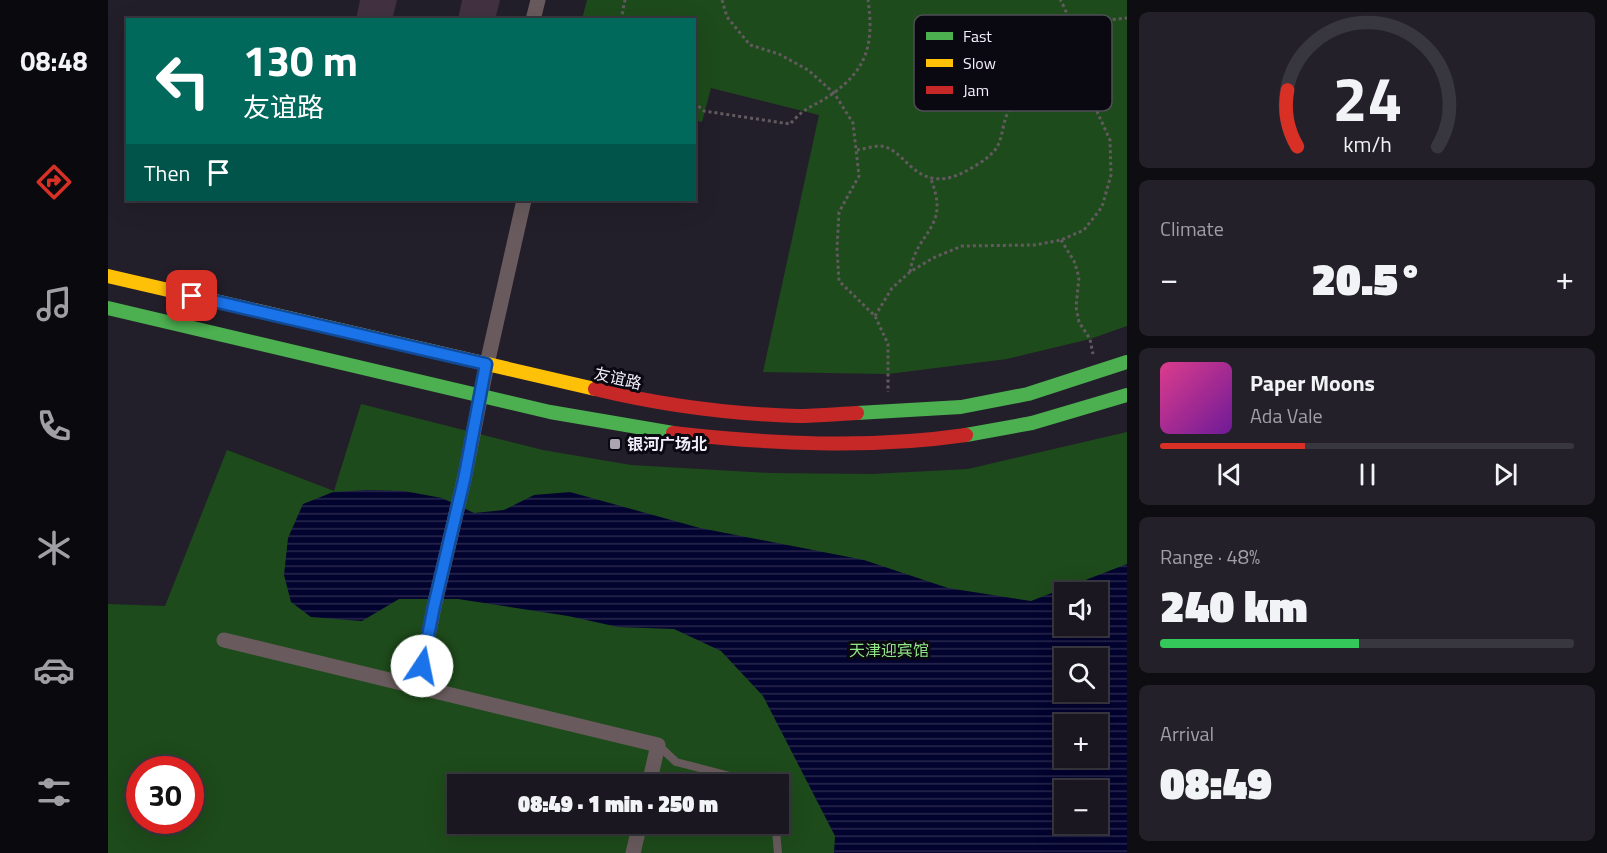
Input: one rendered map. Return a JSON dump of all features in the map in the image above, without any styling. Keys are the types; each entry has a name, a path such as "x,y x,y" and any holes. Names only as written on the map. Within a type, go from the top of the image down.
{"main road":[{"name":"友谊路","path":"108,276 650,402 699,409 798,416 961,407 1028,394 1127,362"},
{"path":"108,308 618,427 778,443 951,438 1050,418 1127,395"}],"street":[{"path":"533,18 537,0"},
{"path":"418,686 434,606 464,480 486,364 524,201"},
{"path":"224,640 658,745 651,774"},
{"path":"633,853 638,834"}],"lane":[{"path":"658,745 676,762 722,774"},
{"path":"776,834 778,853"}],"path":[{"path":"621,18 625,0"},
{"path":"722,0 727,17 750,45 779,54 808,70 834,93 853,123 860,176 839,212 837,249 839,281 875,316 888,344 887,412"},
{"path":"696,104 704,111 790,124 804,111 834,93 860,69 869,45 871,20 868,0"},
{"path":"1060,0 1068,15"},
{"path":"1112,19 1127,18"},
{"path":"857,150 882,146 896,153 914,171 930,177 951,177 975,166 997,147 1010,111"},
{"path":"875,316 892,288 910,272 933,258 962,246 1035,245 1061,240 1084,230 1102,207 1111,175 1110,140 1097,111"},
{"path":"910,272 912,259 937,219 937,194 930,177"},
{"path":"1061,240 1077,269 1079,277 1076,307 1079,322 1090,339 1097,373"}],"green space":[{"path":"587,0 1127,0 1127,326 1090,339 1007,359 888,374 763,372 819,115 711,88 702,122 696,120 696,18 582,18"},
{"name":"天津迎宾馆","path":"361,404 543,450 631,465 770,473 872,474 968,469 1127,432 1127,853 108,853 108,604 165,606 227,450 334,491"}],"shaded area":[{"path":"404,491 442,498 474,513 504,510 534,495 570,492 700,528 864,560 948,588 1031,601 1054,592 1054,636 1108,636 1108,582 1080,582 1127,564 1127,853 834,853 835,836 763,696 721,651 674,629 618,627 568,616 458,599 399,599 362,621 311,617 291,602 284,575 288,538 303,504 333,492"}],"building":[{"path":"360,0 397,0 392,18 356,18"},
{"path":"462,0 500,0 496,18 458,18"}],"traffic: fast":[{"path":"108,308 550,412 673,433"},
{"path":"857,413 961,407 1028,394 1127,362"},
{"path":"966,435 1032,423 1127,395"}],"traffic: slow":[{"path":"108,276 595,389"}],"traffic: jam":[{"path":"595,389 695,408 746,413 797,416 857,413"},
{"path":"673,433 746,440 820,443 893,442 966,435"}],"place":[{"name":"银河广场北","path":"615,444"}],"route":[{"path":"192,296 486,364 464,480 422,666"}]}
